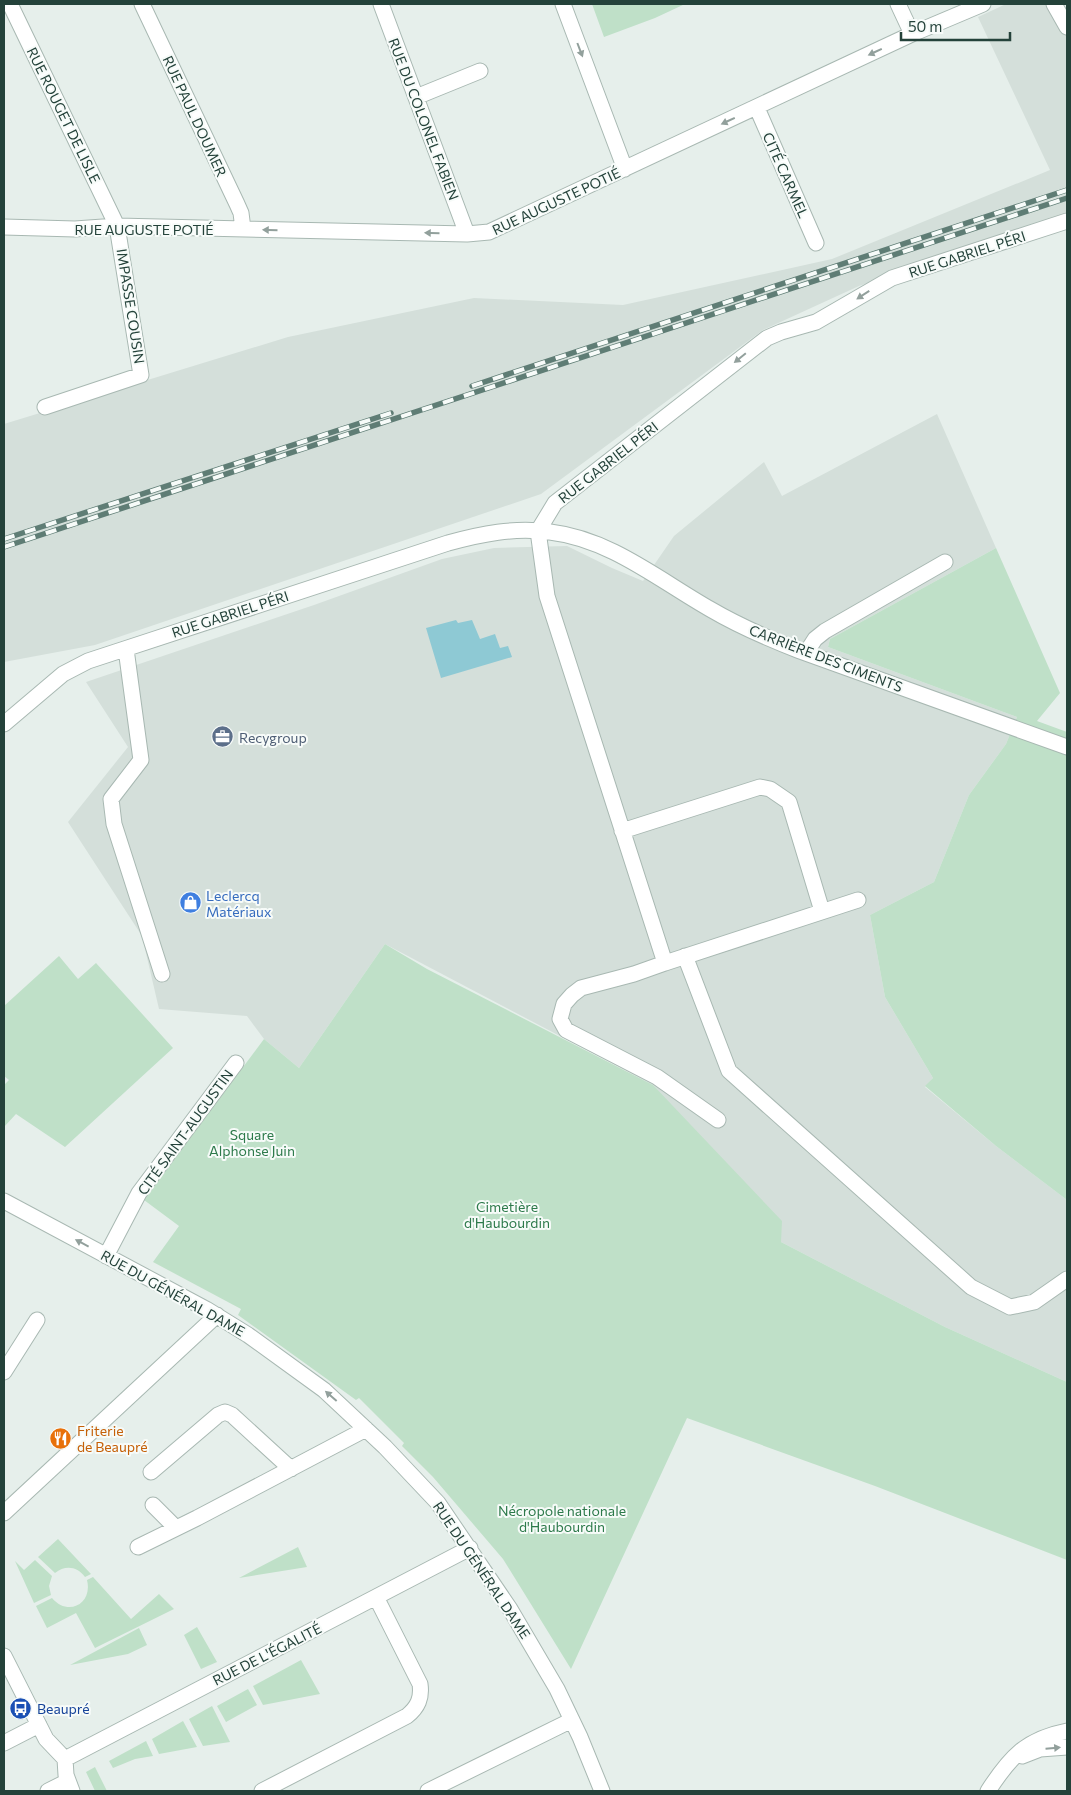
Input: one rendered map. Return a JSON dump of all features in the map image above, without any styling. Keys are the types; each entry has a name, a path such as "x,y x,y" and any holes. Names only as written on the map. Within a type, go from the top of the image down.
{"street":[{"name":"RUE ROUGET DE LISLE","path":"10,4 117,226"},
{"name":"RUE PAUL DOUMER","path":"142,4 237,204 241,213 242,229"},
{"name":"RUE DU COLONEL FABIEN","path":"381,4 467,234"},
{"path":"563,4 625,169"},
{"path":"898,4 912,34"},
{"name":"RUE AUGUSTE POTIÉ","path":"4,228 75,229 117,226 467,234 489,232 912,34 983,4"},
{"path":"1054,4 1067,27"},
{"path":"416,97 480,71"},
{"name":"CITÉ CARMEL","path":"757,108 816,243"},
{"name":"RUE GABRIEL PÉRI","path":"4,724 71,669 126,649 448,543 505,531 538,531 555,503 766,338 816,322 892,278 1067,222"},
{"name":"IMPASSE COUSIN","path":"46,407 141,375 117,226"},
{"path":"538,531 546,596 665,963"},
{"name":"CARRIÈRE DES CIMENTS","path":"538,531 570,535 611,550 743,627 806,653 1067,747"},
{"path":"806,653 815,639 825,631 945,562"},
{"path":"126,649 142,760 112,799 113,816 162,974"},
{"path":"622,831 760,787 770,789 789,802 822,911"},
{"path":"718,1120 657,1077 566,1030 560,1019 564,1004 572,994 582,988 634,974 858,900"},
{"path":"685,956 729,1071 971,1287 1010,1307 1034,1302 1067,1278"},
{"name":"CITÉ SAINT-AUGUSTIN","path":"106,1256 139,1193 236,1063"},
{"name":"RUE DU GÉNÉRAL DAME","path":"4,1201 217,1315 248,1335 324,1390 430,1492 470,1548 550,1676 572,1720 602,1791"},
{"path":"4,1513 217,1315"},
{"path":"4,1372 37,1320"},
{"path":"150,1472 218,1415 225,1412 232,1415 291,1469"},
{"path":"138,1547 366,1429"},
{"path":"153,1505 176,1528"},
{"name":"RUE DE L'ÉGALITÉ","path":"64,1759 470,1548"},
{"path":"262,1791 407,1716 418,1704 421,1696 420,1684 376,1597"},
{"path":"4,1656 8,1675 46,1739 64,1759 70,1786 48,1791"},
{"path":"429,1791 572,1720"},
{"path":"4,1743 38,1725"},
{"path":"988,1791 1020,1751 1043,1737 1067,1731"},
{"path":"1008,1765 1040,1749 1067,1747"}],"shaded area":[{"path":"1006,4 1061,4 1067,15 1067,216 859,286 763,330 541,494 95,645 4,662 4,424 288,337 474,298 623,305 832,259 1050,170 978,17"},
{"path":"937,414 996,548 830,639 828,647 1017,717 1006,744 969,795 934,882 870,915 885,997 933,1078 925,1087 996,1146 1067,1200 1067,1382 945,1327 781,1242 653,1085 385,944 299,1068 264,1039 247,1016 159,1009 142,936 68,822 128,747 86,682 314,605 442,559 494,548 567,546 643,581 674,536 764,462 782,496"}],"green space":[{"path":"592,4 685,4 655,18 604,37"},
{"path":"996,548 1060,693 1037,721 1067,732 1067,1200 996,1146 925,1086 933,1078 885,997 870,915 934,882 969,795 1006,744 1017,717 828,647 830,639"},
{"name":"Cimetière d'Haubourdin","path":"385,944 427,969 653,1085 782,1221 781,1242 945,1327 1067,1382 1067,1560 875,1486 687,1418 571,1669 503,1559 433,1477 402,1446 404,1443 359,1398 356,1400 238,1315 241,1309 153,1262 179,1226 144,1200 264,1039 299,1068"},
{"path":"59,956 78,979 96,963 173,1048 65,1147 16,1114 4,1127 4,1085 9,1080 4,1076 4,1006"},
{"path":"58,1539 91,1574 85,1577 82,1573 71,1568 59,1570 55,1573 38,1557"},
{"path":"298,1547 307,1567 239,1578"},
{"path":"35,1560 52,1576 49,1586 51,1595 34,1603 15,1561 24,1570"},
{"path":"93,1577 131,1619 159,1594 174,1609 95,1648 76,1613 47,1628 36,1606 52,1598 58,1604 65,1607 78,1605 86,1596 87,1580"},
{"path":"197,1627 217,1662 201,1669 184,1635"},
{"path":"139,1628 147,1645 128,1654 70,1665"},
{"path":"301,1660 320,1694 263,1705 253,1686"},
{"path":"248,1689 257,1705 226,1722 217,1706"},
{"path":"212,1706 230,1742 203,1746 189,1719"},
{"path":"183,1721 197,1747 159,1754 152,1739"},
{"path":"146,1741 153,1756 135,1759 113,1768 109,1761"},
{"path":"95,1767 107,1791 95,1791 86,1772"}],"water":[{"path":"456,620 458,623 472,620 480,639 495,634 500,648 508,646 512,657 441,678 426,628"}],"railway":[{"path":"472,386 1067,190"},
{"path":"4,547 1067,198"},
{"path":"4,539 391,413"}],"place":[{"name":"Recygroup","path":"223,737"},
{"name":"Leclercq Matériaux","path":"190,903"},
{"name":"Friterie de Beaupré","path":"61,1438"},
{"name":"Beaupré","path":"21,1708"}],"park label":[{"name":"Square Alphonse Juin","path":"252,1142"},
{"name":"Nécropole nationale d'Haubourdin","path":"562,1518"}]}
